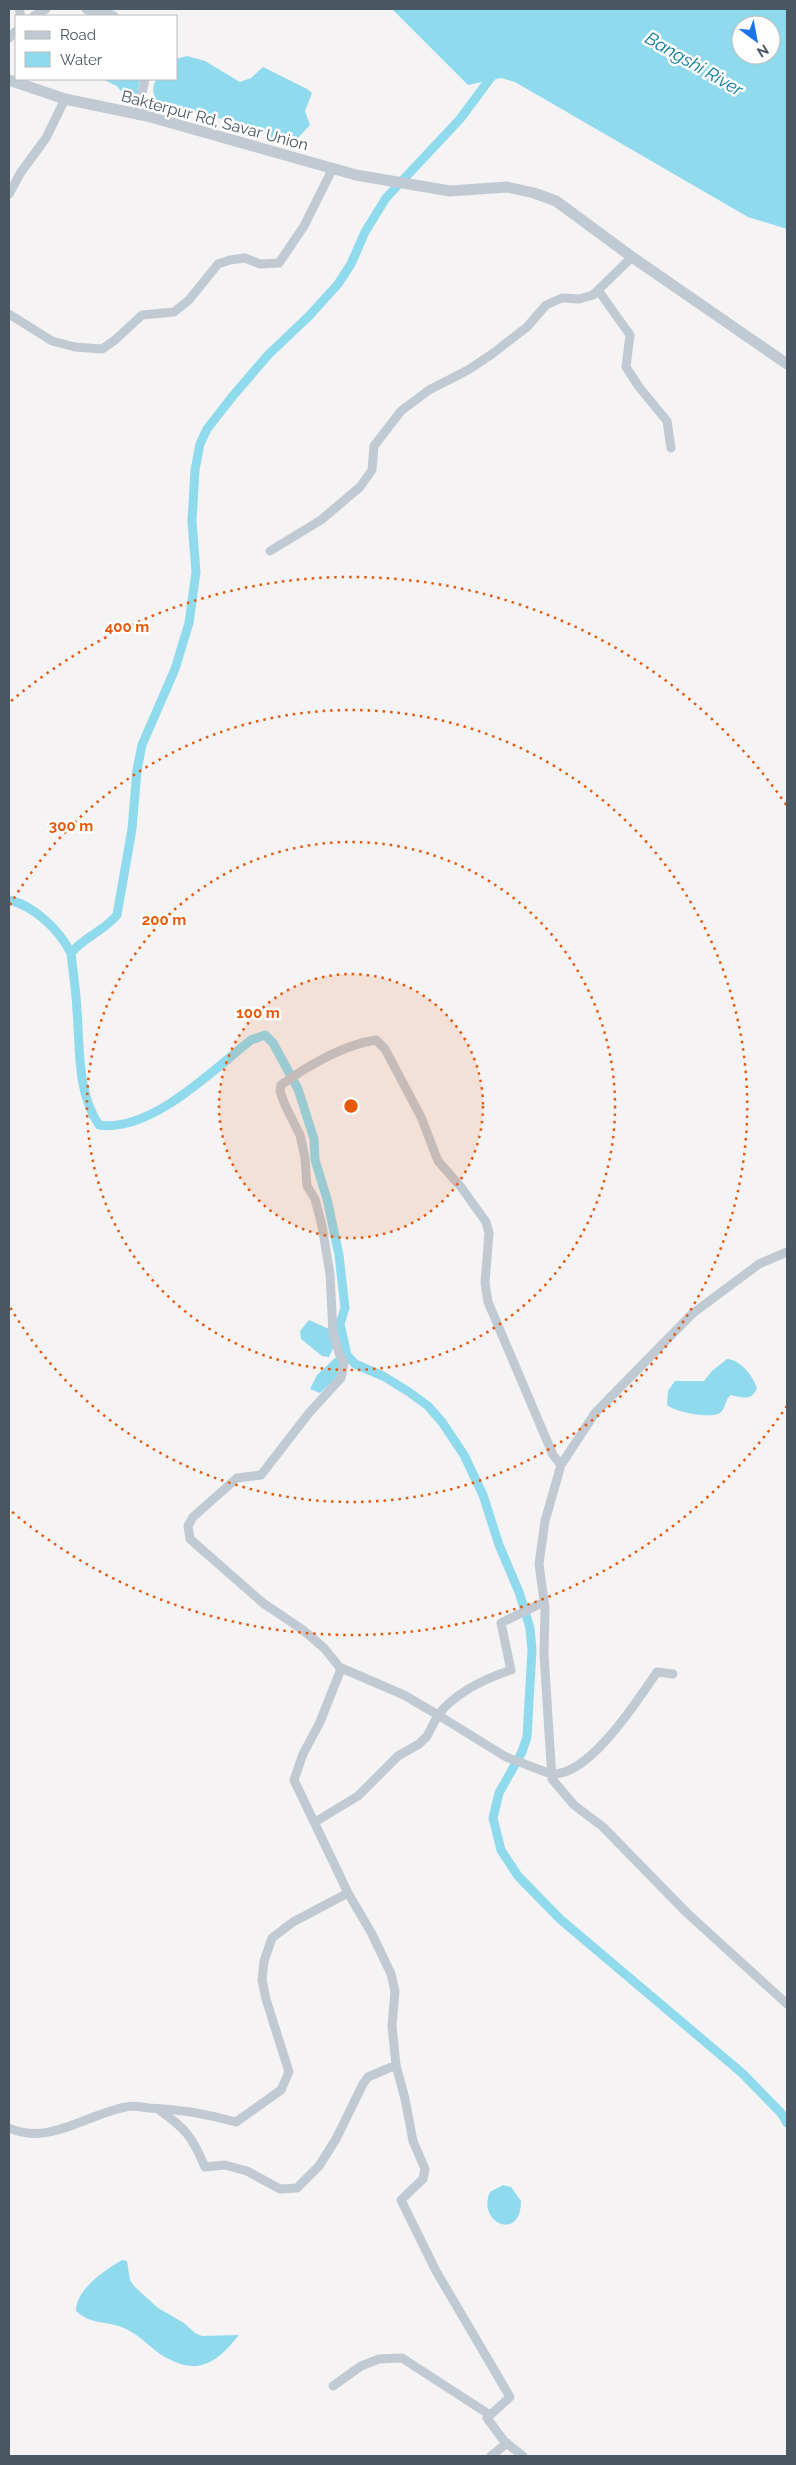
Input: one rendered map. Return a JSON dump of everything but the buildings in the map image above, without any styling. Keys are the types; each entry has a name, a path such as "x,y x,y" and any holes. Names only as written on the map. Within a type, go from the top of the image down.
{"street":[{"path":"86,9 98,15 112,15"},
{"name":"Bakterpur Rd, Savar Union","path":"9,80 65,99 138,114 356,175 450,192 508,187 534,193 556,201 632,257 787,364"},
{"path":"138,114 145,80"},
{"path":"9,194 21,172 46,138 65,99"},
{"path":"9,314 52,341 75,348 102,349 115,340 142,314 174,312 189,300 218,264 245,258 260,264 279,264 304,226 333,168"},
{"path":"270,550 321,520 360,487 372,470 374,446 401,411 428,390 468,370 492,354 527,327 546,305 562,298 579,299 598,290 632,257"},
{"path":"598,290 630,335 626,367 639,387 667,421 671,448"},
{"path":"561,1465 553,1455 488,1302 485,1284 488,1232 486,1222 461,1187 438,1161 420,1117 385,1049 376,1040 360,1042 322,1060 281,1085 280,1091 300,1135 305,1158 307,1186 315,1199 322,1226 330,1274 334,1333 339,1354 344,1363 342,1378 310,1413 261,1475 237,1478 193,1517 188,1526 190,1539 263,1603 303,1630 324,1648 339,1667 404,1695 506,1758 551,1774 558,1775 574,1768 600,1747 656,1672 674,1674"},
{"path":"787,1252 759,1264 692,1314 595,1413 561,1465 544,1521 540,1555 552,1779 574,1805 603,1827 687,1913 787,2004"},
{"path":"315,1822 358,1796 398,1756 419,1744 427,1736 446,1704 484,1679 511,1670 501,1623 544,1602"},
{"path":"339,1667 341,1669 320,1722 303,1754 294,1780 348,1893 372,1934 391,1974 395,1991 392,2026 396,2066 413,2141 425,2169 423,2179 401,2200 436,2271 510,2397 487,2418 507,2443 523,2456"},
{"path":"9,2128 22,2134 58,2130 104,2112 128,2106 178,2109 236,2122 254,2111 281,2090 289,2072 266,1999 262,1980 264,1961 272,1938 293,1922 348,1893"},
{"path":"156,2108 179,2123 187,2132 206,2167 225,2165 247,2171 280,2189 297,2188 319,2166 336,2138 362,2084 368,2077 396,2066"},
{"path":"333,2386 361,2366 378,2359 402,2358 490,2415"},
{"path":"491,2456 507,2443"}],"water":[{"name":"Bangshi River","path":"392,9 787,9 787,229 748,217 515,82 501,78 468,85"},
{"path":"187,56 205,61 240,82 251,78 263,67 307,89 312,93 305,111 310,125 298,138 291,141 275,140 250,126 185,108 159,103 153,92 156,80 178,80 178,58"},
{"path":"104,80 140,80 137,100 130,102 117,86"},
{"path":"309,1320 329,1329 334,1346 329,1357 322,1356 301,1339 300,1331"},
{"path":"336,1357 339,1360 340,1375 320,1393 310,1389 317,1375"},
{"path":"727,1359 742,1365 753,1379 757,1388 753,1395 743,1398 731,1395 721,1412 711,1415 685,1412 667,1405 668,1391 675,1381 704,1381 712,1371"},
{"path":"503,2185 511,2187 521,2201 519,2214 514,2222 508,2225 500,2224 494,2219 489,2212 487,2203 490,2192"},
{"path":"122,2260 127,2261 130,2280 134,2286 158,2308 184,2323 195,2333 202,2336 239,2335 222,2354 213,2360 194,2366 184,2365 160,2354 131,2331 82,2316 76,2311 77,2303 86,2288 100,2275"}],"waterway":[{"path":"495,72 460,119 386,198 365,232 351,264 338,284 309,316 268,355 207,429 200,444 195,470 192,521 196,572 189,623 175,669 142,745 137,770 132,829 117,915 71,953 83,1085 92,1112 99,1125 119,1125 139,1119 181,1096 251,1040 265,1035 273,1043 298,1089 314,1139 315,1160 327,1199 339,1255 345,1308 340,1324 347,1355 355,1364 383,1376 409,1392 428,1406 442,1422 464,1455 483,1495 499,1545 519,1592 530,1628 532,1650 527,1737 522,1752 499,1793 493,1818 501,1850 518,1876 560,1919 742,2073 781,2113 787,2123"},
{"path":"9,900 37,913 60,936 71,953"}]}
